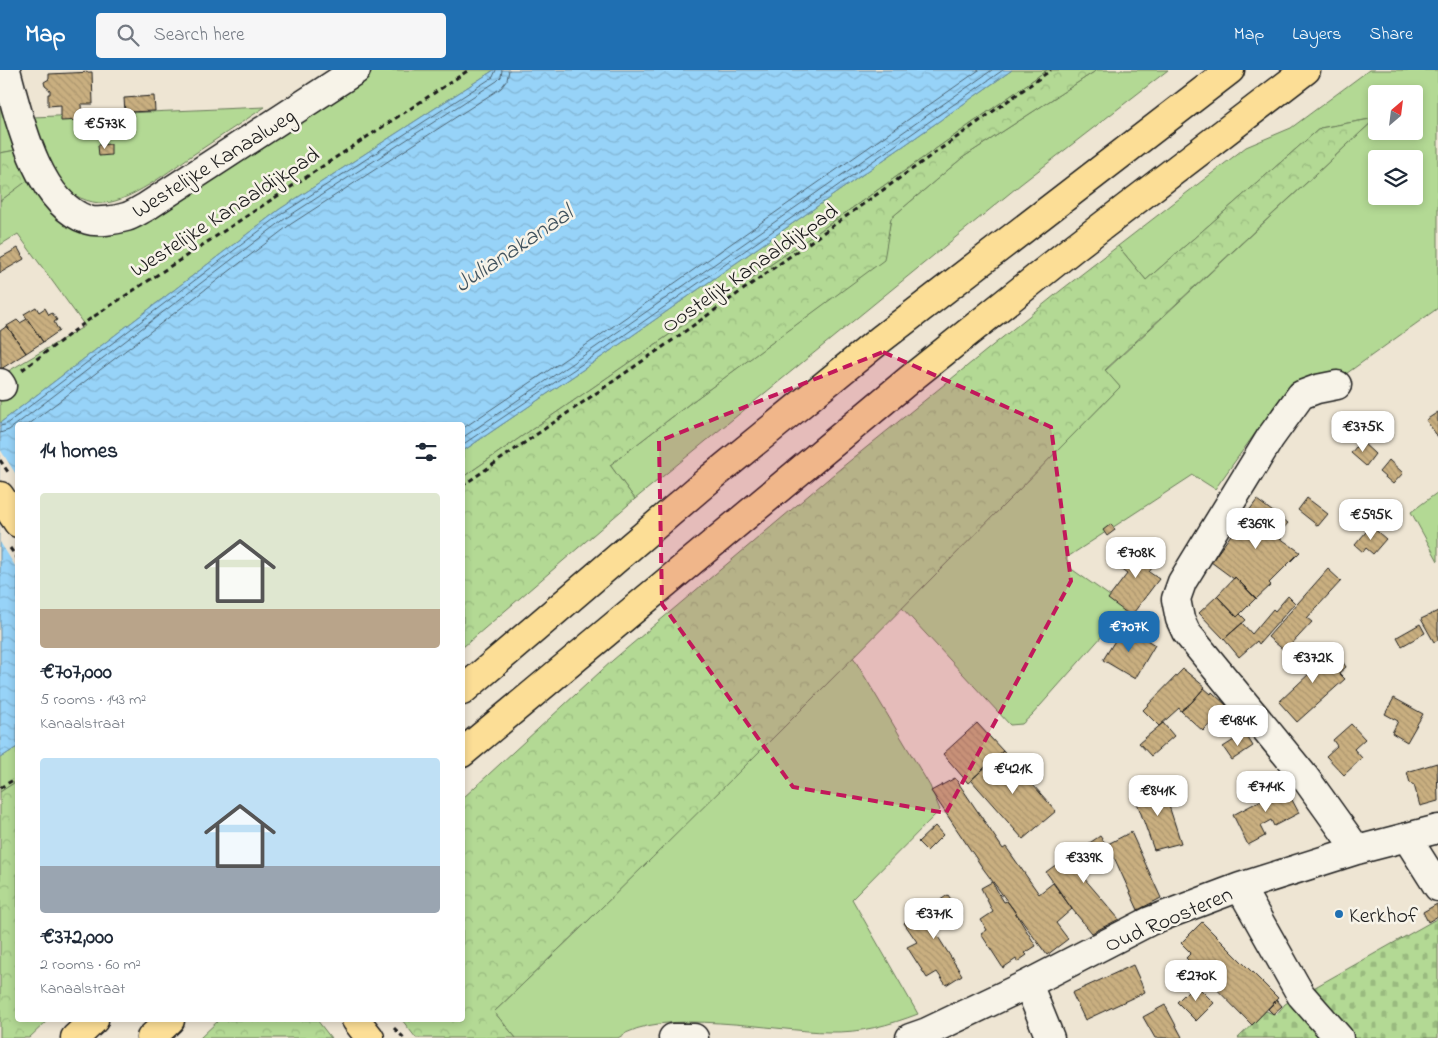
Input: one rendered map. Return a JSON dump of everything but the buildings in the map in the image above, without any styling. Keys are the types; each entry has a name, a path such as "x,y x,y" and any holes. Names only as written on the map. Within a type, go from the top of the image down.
{"main road":[{"path":"465,688 712,477 866,352 1230,70"},
{"path":"465,750 910,379 1075,247 1306,70"},
{"path":"0,496 15,518"},
{"path":"75,1038 92,1022"},
{"path":"151,1038 168,1022"},
{"path":"358,1022 370,1038"}],"street":[{"name":"Westelijke Kanaalweg","path":"6,70 23,133 44,182 66,209 89,220 126,217 146,207 356,70"},
{"path":"1337,385 1301,395 1270,438 1182,582 1176,599 1180,619 1186,632 1304,776 1357,850"},
{"name":"Oud Roosteren","path":"910,1038 928,1032 1028,984 1150,921 1240,887 1357,850 1438,829"},
{"path":"1407,838 1438,887"},
{"path":"1240,887 1301,995 1339,1038"},
{"path":"1028,984 1050,1038"},
{"path":"673,1038 694,1038"}],"path":[{"name":"Westelijke Kanaaldijkpad","path":"1,384 90,319 469,70"},
{"name":"Oostelijk Kanaaldijkpad","path":"465,484 670,342 1051,70"},
{"path":"0,788 15,779"}],"highlighted area":[{"path":"883,352 1051,427 1071,581 946,813 793,787 662,604 659,441"}],"green space":[{"path":"355,70 494,70 280,209 0,423 0,376 85,326 18,234 0,245 0,201 30,178 100,225"},
{"path":"1012,70 1047,70 824,228 465,476 465,450 603,356"},
{"path":"1047,70 1097,70 962,158 891,218 884,260 689,404 610,465 635,499 465,645 465,476 824,228"},
{"path":"1097,70 1168,70 1021,184 635,499 610,465 883,260 891,218 962,158"},
{"path":"1369,70 1438,70 1438,308 1336,381 1310,378 1304,379 1287,389 1215,489 1193,475 1066,558 1070,568 1127,608 1032,715 1022,724 1010,725 902,608 1120,387 1105,371 1368,125 1368,140 1423,140 1423,85 1368,85 1368,119 1320,128 1146,280 1118,246 1246,147 1291,128"},
{"path":"0,103 16,150 0,153"},
{"path":"265,107 137,192 105,203 81,198 69,192 60,184 51,171 33,117"},
{"path":"1368,119 1368,125 1105,370 1120,387 731,780 494,1012 516,1038 416,1038 404,1022 465,1022 465,796 613,660 841,468 1118,246 1146,280 1320,128"},
{"path":"16,150 31,178 0,201 0,153"},
{"path":"1438,492 1438,561 1411,512"},
{"path":"853,657 930,786 940,810 852,899 918,1014 875,1028 841,1032 690,1022 661,1024 637,1029 618,1038 516,1038 494,1012"},
{"path":"15,748 15,782 0,792 0,758"},
{"path":"15,782 15,1022 46,1022 29,1038 0,1038 0,792"},
{"path":"1438,918 1438,1038 1238,1038 1266,1011 1276,1015 1285,1004"},
{"path":"217,1022 319,1022 331,1038 200,1038"}],"water":[{"name":"Julianakanaal","path":"494,70 1012,70 603,356 465,450 465,422 15,422 15,748 0,758 0,423 280,209"}],"pier":[{"path":"0,449 15,473 15,566 0,542"}],"place":[{"name":"Kerkhof","path":"1339,914"}]}
